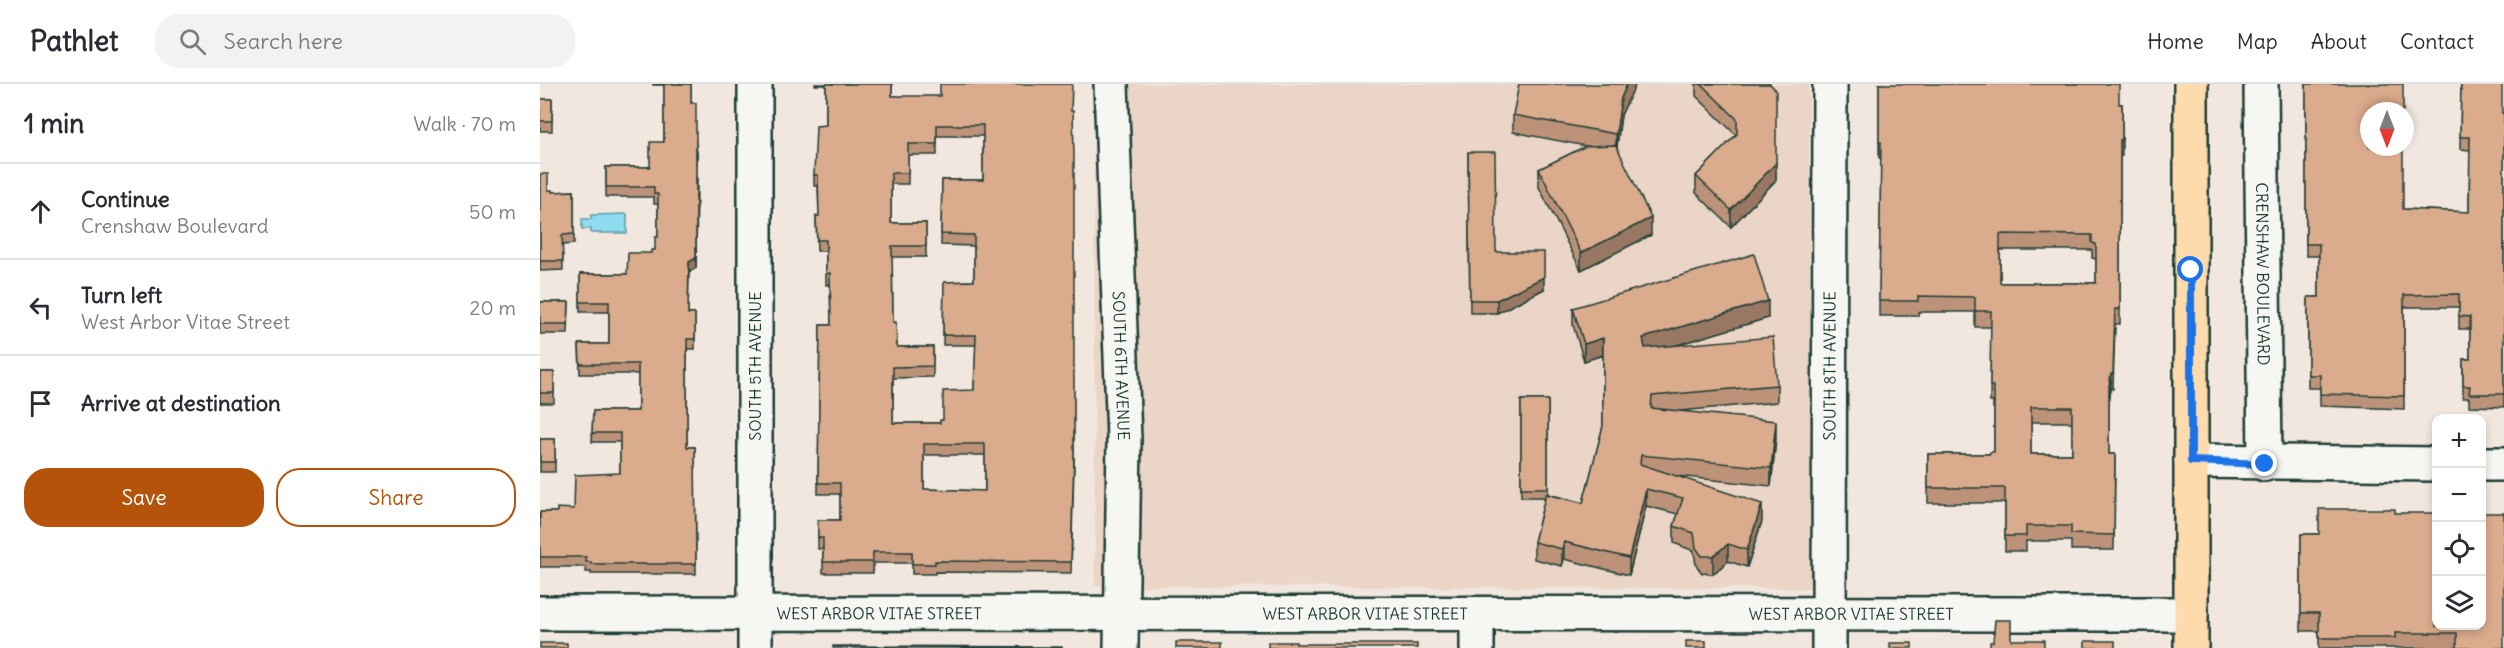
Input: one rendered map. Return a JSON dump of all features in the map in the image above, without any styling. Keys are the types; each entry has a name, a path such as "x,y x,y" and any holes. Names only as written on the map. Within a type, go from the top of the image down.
{"main road":[{"path":"2191,84 2191,648"}],"street":[{"name":"SOUTH 5TH AVENUE","path":"754,84 755,648"},
{"name":"SOUTH 6TH AVENUE","path":"1111,84 1124,439 1121,648"},
{"name":"SOUTH 8TH AVENUE","path":"1829,648 1830,84"},
{"name":"CRENSHAW BOULEVARD","path":"2261,84 2265,464"},
{"path":"2191,461 2265,464 2432,464"},
{"path":"2486,464 2504,464"},
{"name":"WEST ARBOR VITAE STREET","path":"540,613 2191,614"},
{"path":"1477,614 1477,648"}],"shaded area":[{"path":"1094,84 1809,84 1811,588 1095,586"}],"water":[{"path":"627,214 627,233 591,233 591,229 582,229 582,219 591,219 591,215"}],"building":[{"path":"664,84 691,84 691,103 696,103 696,258 689,262 688,314 695,314 695,339 687,339 687,447 695,447 696,564 591,564 591,562 586,562 586,557 540,557 540,512 557,512 557,508 574,509 575,475 620,473 620,433 592,433 593,411 638,411 638,364 580,364 579,344 609,344 609,302 580,302 580,274 627,274 628,253 651,253 651,250 655,250 655,237 658,237 658,194 654,194 654,187 606,187 606,167 650,167 650,142 664,142"},
{"path":"826,84 892,84 892,96 940,96 940,84 1072,84 1074,453 1071,562 935,561 935,564 912,564 912,552 873,552 873,562 823,562 823,538 818,538 818,520 840,520 840,483 818,483 820,325 831,325 830,273 826,274 826,240 817,240 818,175 814,175 816,126 826,125","holes":["937,125 983,125 983,180 942,180 941,234 974,235 974,281 944,282 943,335 976,335 974,390 943,391 943,420 940,420 940,423 893,423 893,367 933,366 933,347 897,347 896,322 893,322 892,246 926,246 926,223 891,223 891,173 908,173 908,144 937,144","924,444 985,444 985,491 924,489"]},
{"path":"1519,84 1627,84 1621,98 1616,134 1513,115"},
{"path":"1701,84 1770,84 1776,90 1776,163 1731,210 1696,176 1737,134 1737,119"},
{"path":"1879,84 2119,84 2119,104 2122,104 2120,309 2115,309 2113,374 2111,374 2109,386 2109,454 2115,454 2114,535 2071,534 2071,526 2026,526 2026,536 2005,536 2005,488 1928,488 1928,454 1990,454 1994,452 1994,393 1993,386 1990,386 1991,311 1975,311 1975,297 1918,296 1918,301 1879,301 1881,142 1879,142","holes":["2000,234 2092,235 2092,243 2096,244 2096,283 2000,283","2031,407 2072,407 2072,454 2031,454"]},
{"path":"2306,84 2403,84 2403,102 2360,102 2360,156 2403,156 2403,209 2469,212 2470,137 2460,137 2461,84 2502,84 2502,113 2504,113 2504,394 2469,394 2470,386 2463,386 2463,359 2470,359 2470,317 2459,316 2459,294 2404,295 2404,396 2320,394 2320,375 2308,375 2308,297 2319,297 2319,244 2306,244"},
{"path":"540,99 552,99 552,121 540,121"},
{"path":"1616,145 1651,218 1581,253 1539,169 1586,146"},
{"path":"1468,152 1495,152 1496,252 1544,252 1544,277 1497,300 1470,300"},
{"path":"540,174 548,174 548,190 552,192 574,191 574,234 562,235 563,261 540,261"},
{"path":"1754,254 1768,301 1643,338 1645,348 1773,337 1777,385 1652,396 1651,408 1776,421 1771,468 1641,455 1640,464 1762,504 1747,550 1728,544 1713,556 1702,556 1696,548 1694,533 1674,526 1683,498 1646,489 1629,558 1564,542 1562,549 1534,542 1546,494 1583,503 1603,426 1603,338 1584,344 1573,308"},
{"path":"540,302 569,302 568,324 540,324"},
{"path":"540,372 554,372 554,393 540,393"},
{"path":"1521,400 1548,400 1548,488 1521,488"},
{"path":"540,439 555,439 555,462 540,462"},
{"path":"2319,509 2395,509 2395,513 2432,513 2432,630 2486,630 2486,513 2504,513 2504,648 2457,648 2457,633 2395,633 2395,638 2319,638 2319,613 2301,613 2301,534 2319,534"},
{"path":"1995,620 2011,620 2011,640 2044,640 2044,648 1990,648 1990,642 1993,642"},
{"path":"1686,641 1706,641 1706,648 1686,648"},
{"path":"2085,641 2115,641 2115,648 2085,648"},
{"path":"1176,642 1222,642 1222,648 1176,648"},
{"path":"1268,642 1417,644 1417,648 1268,648"},
{"path":"540,643 567,643 567,648 540,648"},
{"path":"1890,643 1912,643 1912,648 1890,648"},
{"path":"833,646 1062,647 1062,648 833,648"}],"route":[{"path":"2191,270 2191,461 2265,464"}]}
